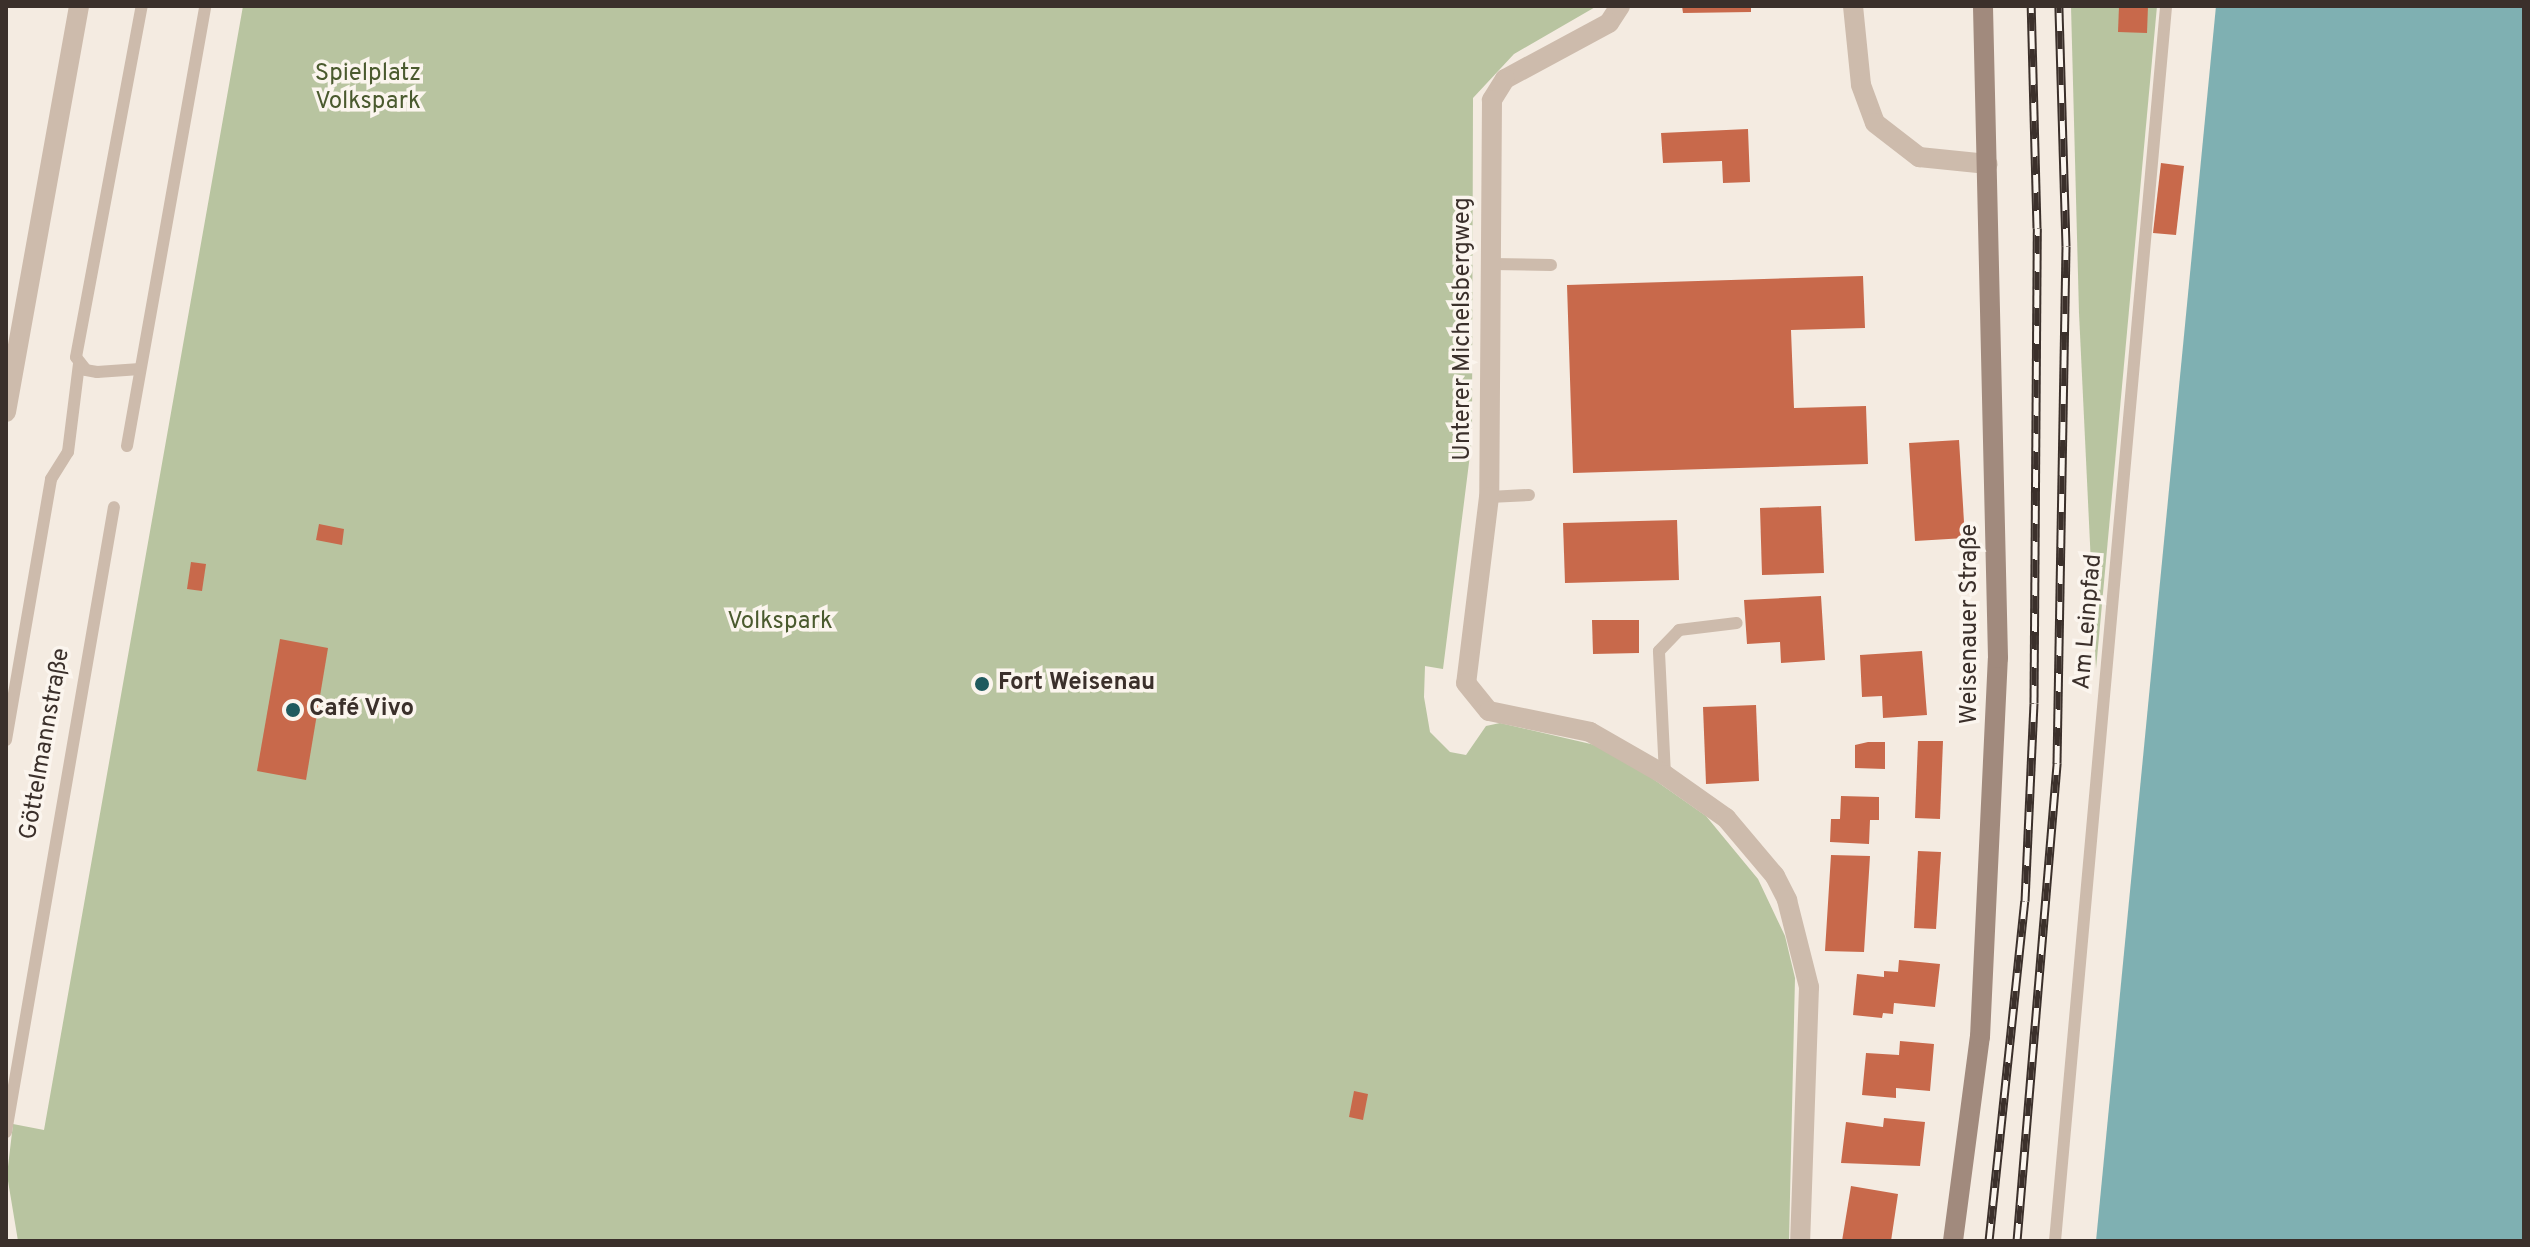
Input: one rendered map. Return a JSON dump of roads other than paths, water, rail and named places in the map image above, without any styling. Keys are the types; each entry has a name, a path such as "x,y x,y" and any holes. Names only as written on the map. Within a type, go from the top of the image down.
{"main road":[{"name":"Weisenauer Straße","path":"1953,1241 1980,1037 1993,841 1998,627 1983,6"}],"street":[{"path":"6,412 79,6"},
{"name":"Unterer Michelsbergweg","path":"1620,6 1609,23 1505,79 1492,100 1489,497 1465,667 1475,699 1489,711 1590,732 1665,775"},
{"path":"1853,6 1861,85 1881,130 1919,157 1988,164"},
{"path":"1665,775 1738,829 1787,900 1809,987 1800,1241"}],"lane":[{"path":"6,740 51,479 68,452 79,364 142,6"},
{"path":"127,446 205,6"},
{"name":"Am Leinpfad","path":"2055,1241 2166,6"},
{"path":"1492,264 1551,265"},
{"path":"79,364 97,372 140,369"},
{"path":"1489,497 1529,495"},
{"name":"Göttelmannstraße","path":"6,1132 114,507"},
{"path":"1665,775 1659,651 1679,630 1737,623"}],"water":[{"path":"2216,6 2524,6 2524,1241 2096,1241"}],"railway":[{"path":"1989,1241 2025,901 2034,703 2037,228 2031,6"},
{"path":"2017,1241 2057,763 2066,246 2059,6"}],"place":[{"name":"Fort Weisenau","path":"982,684"},
{"name":"Café Vivo","path":"293,710"}],"park label":[{"name":"Spielplatz Volkspark","path":"368,89"},
{"name":"Volkspark","path":"780,623"}]}
